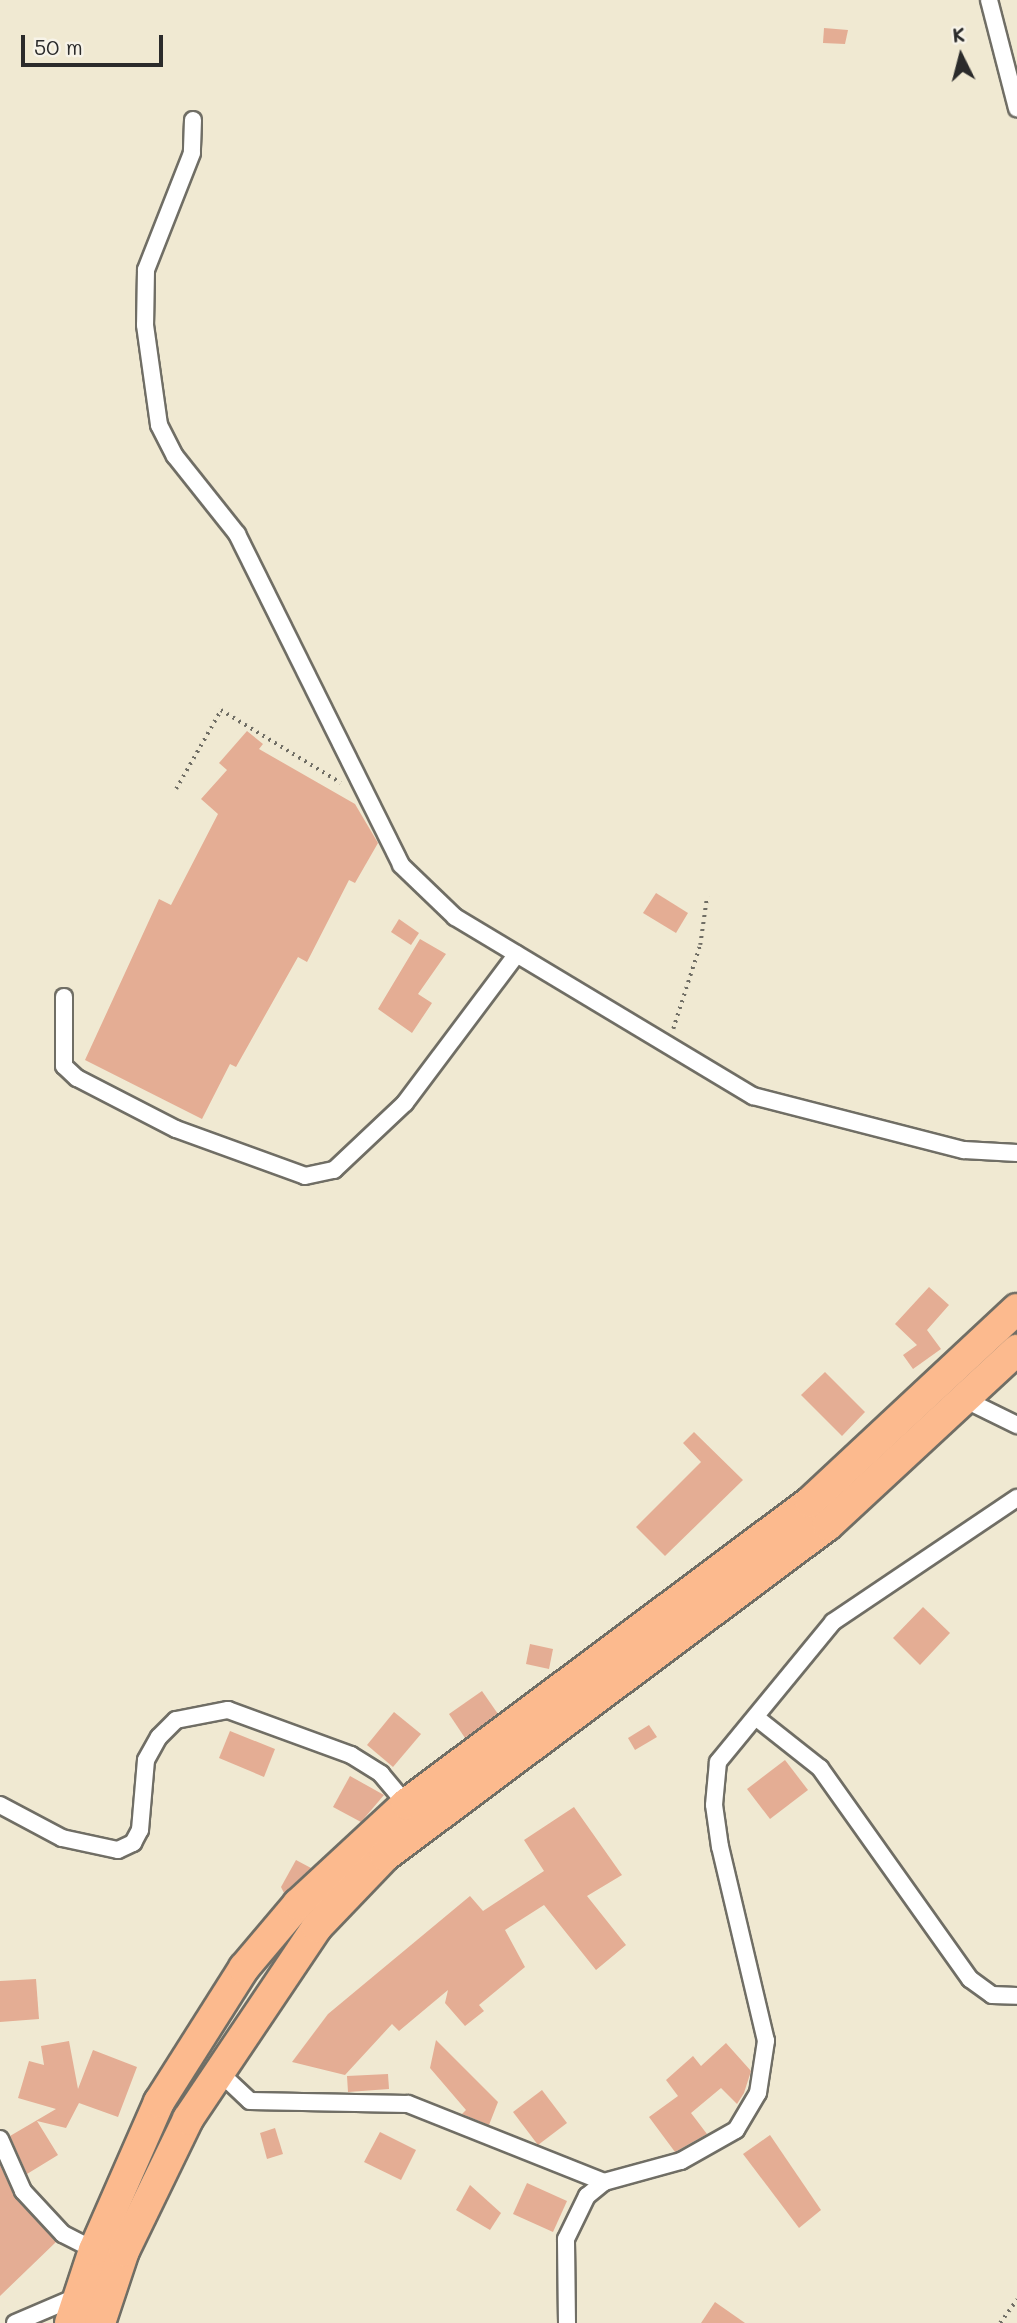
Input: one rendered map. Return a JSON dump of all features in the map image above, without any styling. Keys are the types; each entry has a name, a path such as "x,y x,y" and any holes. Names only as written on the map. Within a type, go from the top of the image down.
{"highway":[{"path":"73,2310 94,2250 159,2102 244,1968 298,1904 406,1804 810,1502 1017,1309"},
{"path":"100,2323 124,2251 217,2070 317,1927 385,1856 828,1525 968,1401 1017,1350"}],"street":[{"path":"989,0 1017,108"},
{"path":"193,120 192,153 146,270 145,325 159,425 175,456 237,534 401,865 428,895 517,954 668,1045 706,1072 788,1108 964,1150 1017,1153"},
{"path":"64,997 64,1066 77,1078 176,1129 304,1176 334,1170 405,1103 517,954"},
{"path":"968,1401 1017,1426"},
{"path":"562,2320 566,2239 587,2196 604,2182 681,2161 736,2130 758,2093 765,2041 760,2005 714,1805 719,1762 758,1719 770,1695 833,1622 1017,1498"},
{"path":"0,1805 62,1838 118,1850 134,1843 140,1830 146,1760 159,1737 176,1720 228,1710 351,1755 381,1774 406,1804"},
{"path":"758,1719 820,1768 970,1979 992,1995 1017,1996"},
{"path":"217,2070 250,2101 408,2104 604,2182"},
{"path":"0,2139 23,2191 63,2234 94,2250"},
{"path":"15,2323 73,2310"}],"path":[{"path":"176,789 221,710 370,802"},
{"path":"668,1045 700,945 707,896"},
{"path":"1000,2323 1017,2300"}],"building":[{"path":"824,28 848,30 845,44 823,43"},
{"path":"247,731 263,744 259,749 355,804 378,843 355,883 349,880 307,962 298,957 236,1067 230,1064 202,1119 85,1060 159,899 171,905 218,814 201,799 227,770 219,763"},
{"path":"656,893 688,913 676,933 643,913"},
{"path":"399,919 419,933 411,945 391,932"},
{"path":"420,939 446,954 418,994 432,1003 412,1033 378,1009"},
{"path":"929,1287 949,1305 927,1330 941,1349 913,1369 903,1355 917,1345 895,1324"},
{"path":"825,1372 865,1412 842,1436 801,1395"},
{"path":"694,1432 743,1480 665,1556 636,1527 701,1462 683,1443"},
{"path":"923,1607 950,1633 920,1665 893,1638"},
{"path":"530,1644 553,1649 549,1669 526,1664"},
{"path":"482,1691 498,1714 465,1738 449,1714"},
{"path":"394,1712 421,1734 393,1767 367,1745"},
{"path":"649,1725 657,1737 635,1750 628,1738"},
{"path":"230,1731 275,1749 264,1777 219,1758"},
{"path":"785,1760 808,1790 770,1819 747,1789"},
{"path":"350,1776 384,1795 361,1822 333,1807"},
{"path":"574,1807 622,1875 587,1896 626,1945 596,1970 544,1905 505,1930 525,1967 479,2005 484,2011 465,2026 445,2003 448,1990 399,2031 392,2024 345,2075 292,2062 328,2014 470,1896 483,1911 544,1871 524,1840"},
{"path":"296,1860 311,1868 284,1893 281,1887"},
{"path":"36,1979 39,2019 0,2022 0,1981"},
{"path":"436,2040 498,2102 489,2125 462,2114 466,2110 430,2068"},
{"path":"69,2041 78,2089 93,2050 137,2067 118,2117 79,2103 66,2128 37,2121 58,2155 27,2174 10,2136 56,2109 18,2098 29,2061 44,2065 41,2046"},
{"path":"726,2043 751,2071 744,2093 737,2104 721,2088 691,2113 707,2134 675,2152 649,2117 678,2096 666,2080 693,2056 701,2066"},
{"path":"388,2074 389,2089 348,2092 347,2076"},
{"path":"542,2090 567,2123 538,2145 513,2112"},
{"path":"275,2128 283,2154 267,2159 260,2133"},
{"path":"380,2132 416,2150 401,2180 364,2162"},
{"path":"770,2135 821,2210 799,2228 743,2154"},
{"path":"0,2165 15,2198 56,2242 0,2296"},
{"path":"527,2183 567,2201 553,2232 513,2214"},
{"path":"470,2185 501,2213 490,2230 456,2210"},
{"path":"715,2302 745,2323 701,2323"}]}
